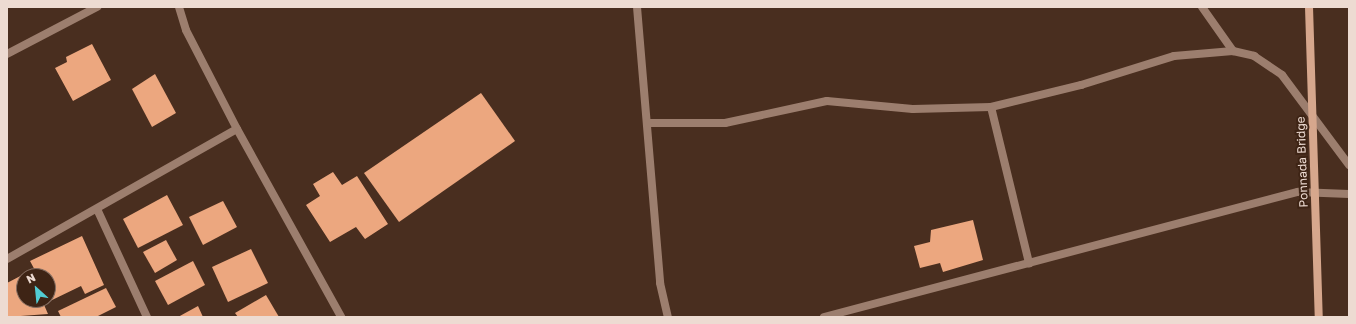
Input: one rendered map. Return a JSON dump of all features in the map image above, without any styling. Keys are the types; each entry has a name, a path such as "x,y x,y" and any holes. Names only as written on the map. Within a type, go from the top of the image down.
{"main road":[{"name":"Ponnada Bridge","path":"1309,7 1319,317"}],"street":[{"path":"7,54 98,7"},
{"path":"179,7 186,30 237,129 341,317"},
{"path":"638,7 660,284 668,317"},
{"path":"1202,7 1233,51"},
{"path":"647,123 725,123 828,101 914,109 991,107 1081,85 1174,56 1233,51 1254,56 1282,75 1349,165"},
{"path":"991,107 1029,263"},
{"path":"7,259 237,129"},
{"path":"824,317 1298,192 1349,194"},
{"path":"97,209 147,317"}],"building":[{"path":"92,44 111,80 73,101 55,68 67,62 66,57"},
{"path":"155,74 176,113 152,127 132,89"},
{"path":"481,93 515,141 399,222 364,173"},
{"path":"333,172 342,185 357,176 388,224 365,239 356,227 330,242 306,205 320,196 313,184"},
{"path":"167,195 183,225 138,248 123,219"},
{"path":"223,201 237,227 203,245 189,217"},
{"path":"973,220 983,260 943,272 940,263 920,268 914,246 930,242 931,230"},
{"path":"82,236 104,285 85,294 81,286 56,298 56,268 34,268 30,261"},
{"path":"166,240 177,260 155,273 143,252"},
{"path":"251,249 268,283 228,302 212,267"},
{"path":"193,261 205,285 168,305 155,281"},
{"path":"16,278 16,308 45,308 48,314 7,317 7,283"},
{"path":"106,288 116,307 96,317 61,317 58,311"},
{"path":"266,295 279,317 238,317 235,313"},
{"path":"198,306 203,317 178,317"}]}
